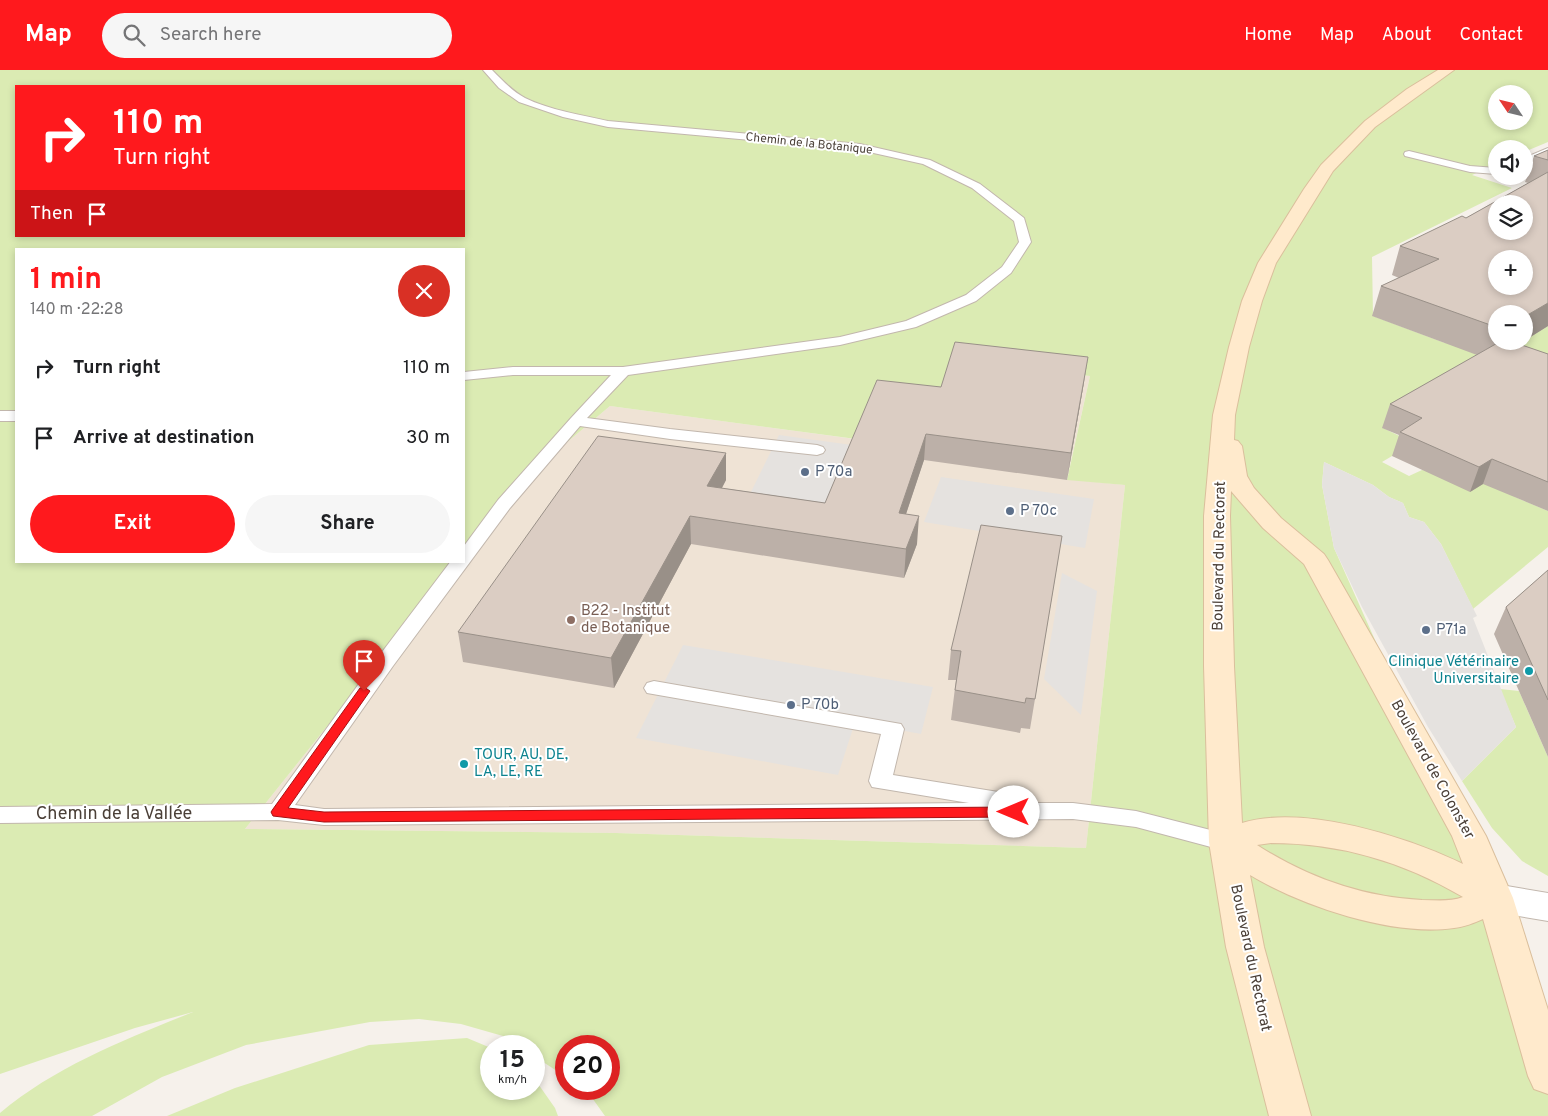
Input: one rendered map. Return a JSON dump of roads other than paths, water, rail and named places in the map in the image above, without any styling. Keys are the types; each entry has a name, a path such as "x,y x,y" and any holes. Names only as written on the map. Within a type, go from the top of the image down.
{"main road":[{"name":"Boulevard du Rectorat","path":"1290,1116 1266,1032 1245,947 1226,842 1219,657 1217,516 1224,415 1239,347 1252,301 1267,263 1307,196 1327,168 1370,124 1412,92 1447,70"},
{"name":"Boulevard de Colonster","path":"1224,415 1237,479 1244,491 1285,535 1315,560 1462,823 1496,898 1548,1076"},
{"path":"1226,842 1252,833 1277,830 1328,833 1372,842 1406,852 1470,883 1496,898"},
{"path":"1226,842 1262,866 1292,882 1321,893 1363,905 1429,915 1455,914 1496,898"}],"street":[{"path":"1496,898 1548,906"}],"lane":[{"name":"Chemin de la Botanique","path":"465,376 513,371 623,371 840,342 911,324 970,298 1007,270 1025,242 1020,220 976,186 926,162 860,147 647,129 566,115 522,100 502,86 487,70"},
{"path":"1533,158 1548,151"},
{"path":"1409,154 1470,169 1488,170"},
{"path":"465,557 504,504 576,421 623,371"},
{"path":"0,416 15,416"},
{"path":"576,421 670,434 817,450"},
{"path":"460,563 386,661 278,812 324,817 1073,811"},
{"path":"654,688 893,729 880,781 1136,819 1226,842"},
{"name":"Chemin de la Vallée","path":"0,815 278,812"}],"place":[{"name":"P 70a","path":"805,472"},
{"name":"P 70c","path":"1010,511"},
{"name":"B22 - Institut de Botanique","path":"571,620"},
{"name":"P71a","path":"1426,630"},
{"name":"Clinique Vétérinaire Universitaire","path":"1529,671"},
{"name":"P 70b","path":"791,705"},
{"name":"TOUR, AU, DE, LA, LE, RE","path":"464,764"}]}
